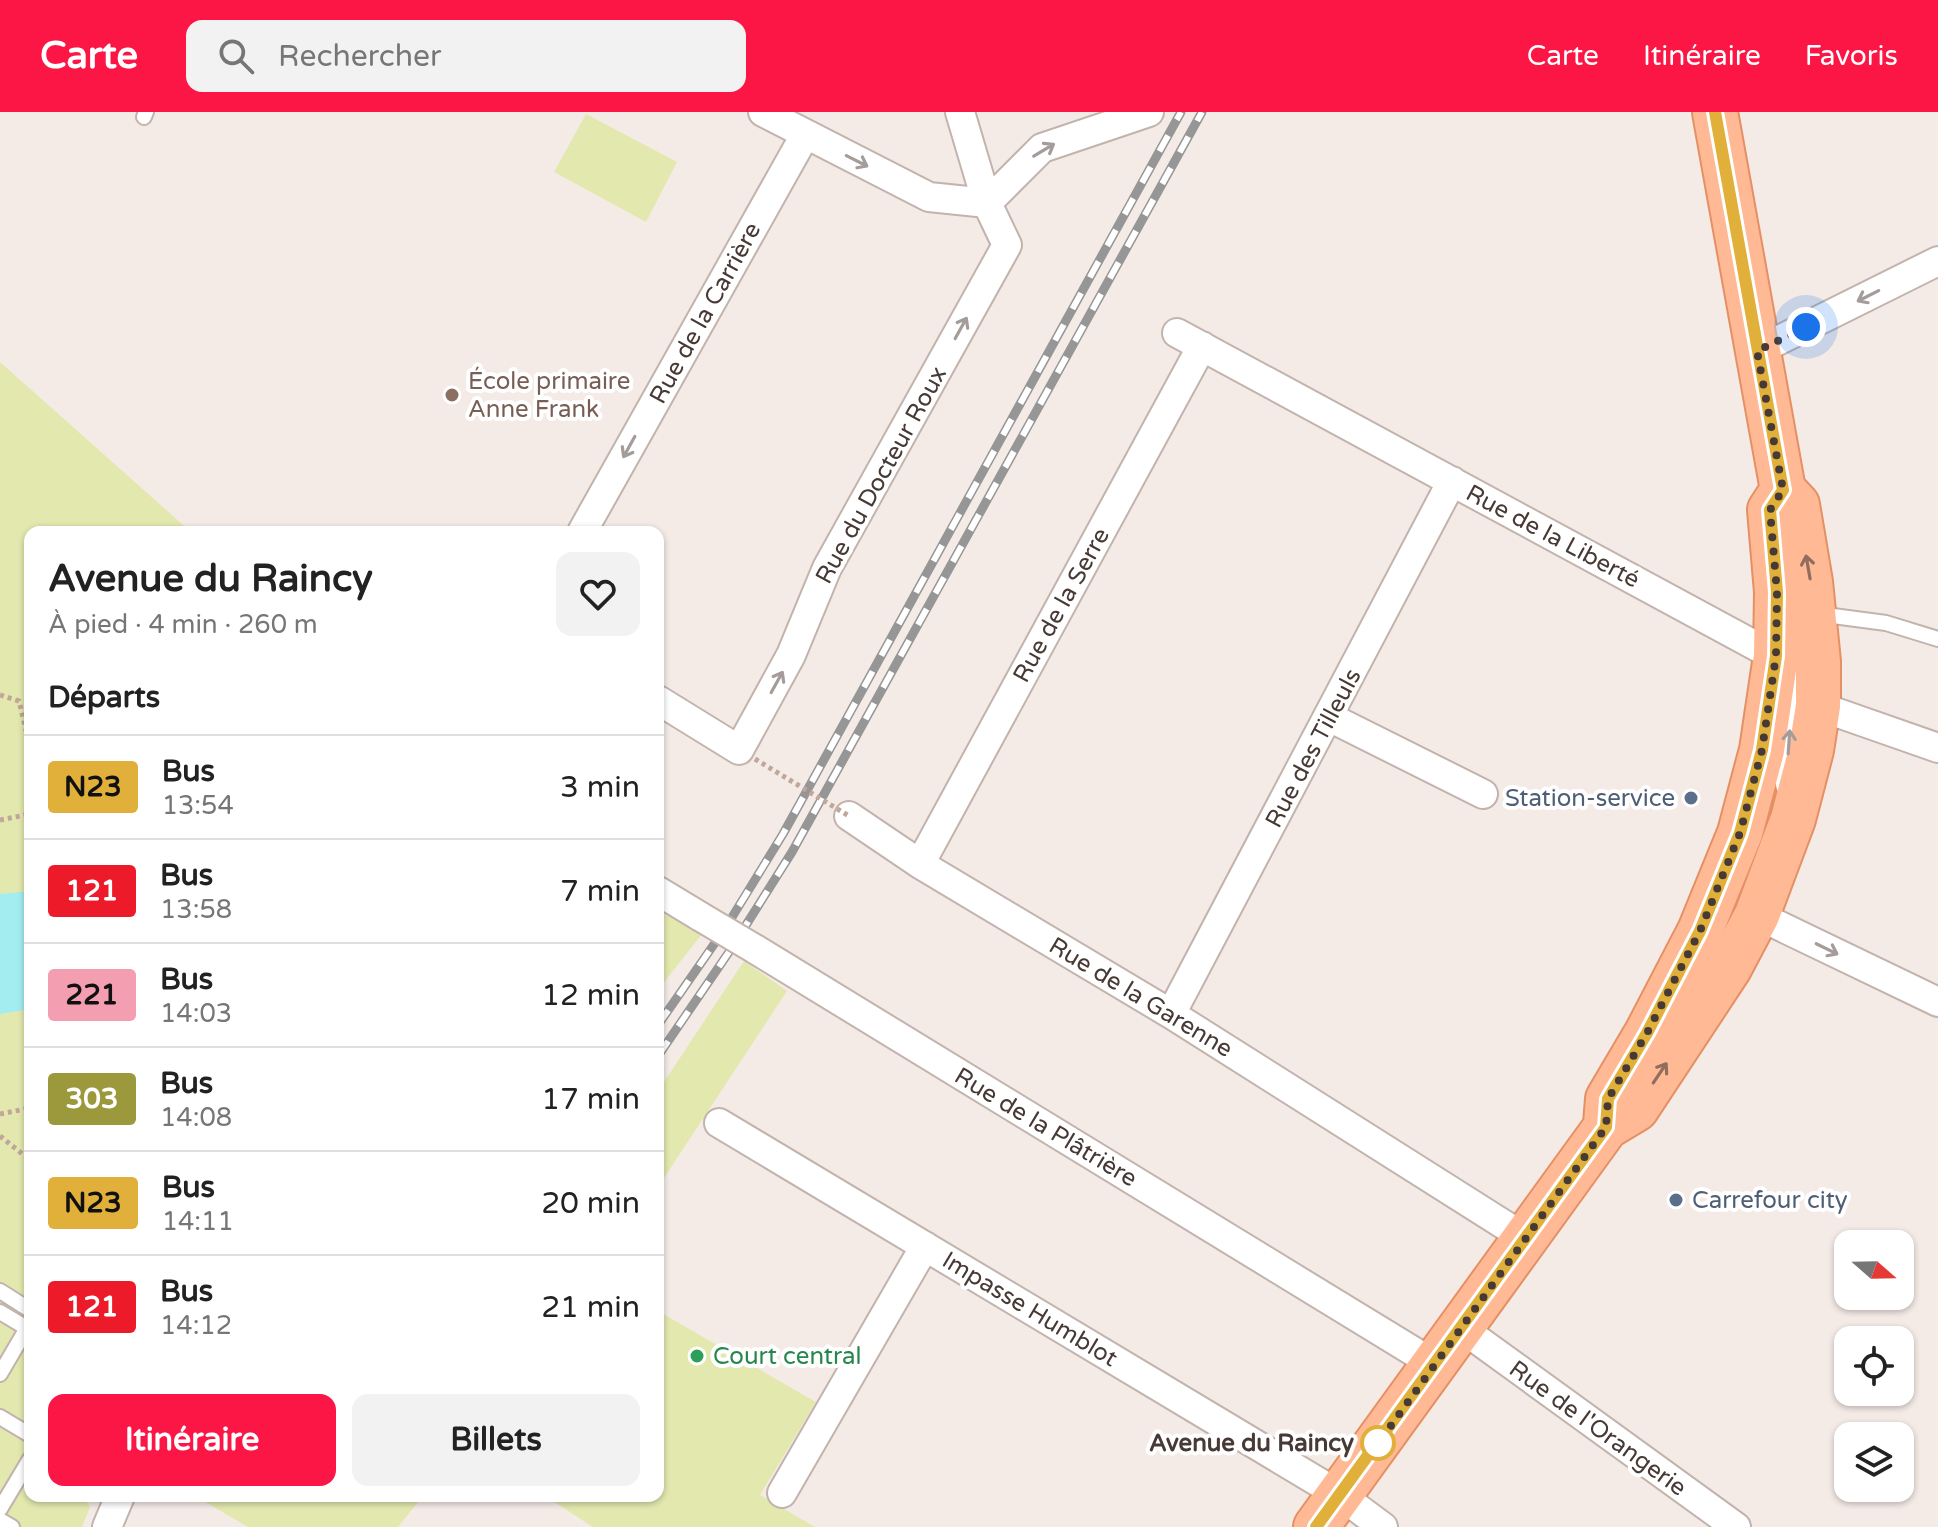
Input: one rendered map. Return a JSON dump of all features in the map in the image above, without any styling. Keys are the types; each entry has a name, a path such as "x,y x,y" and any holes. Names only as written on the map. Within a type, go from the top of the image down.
{"main road":[{"path":"1328,1511 1606,1127 1636,1109 1729,968 1757,915 1793,819 1811,750 1818,706 1813,613 1797,505 1783,490 1715,112"},
{"path":"1606,1127 1608,1099 1700,931 1740,833 1762,750 1776,656 1777,592 1770,510 1783,490"},
{"path":"1757,915 1740,896 1771,797 1762,750"}],"street":[{"path":"763,112 929,197 987,203"},
{"path":"960,112 987,203"},
{"path":"987,203 1042,148 1149,112"},
{"name":"Rue de la Carrière","path":"585,526 805,135"},
{"name":"Rue du Docteur Roux","path":"747,755 827,568 1007,245 987,203"},
{"path":"1757,351 1938,261"},
{"name":"Rue de la Liberté","path":"1189,339 1776,656"},
{"name":"Rue de la Serre","path":"920,864 1189,339"},
{"name":"Rue des Tilleuls","path":"1171,1014 1452,481"},
{"path":"1776,656 1793,666 1788,757 1793,819"},
{"path":"664,704 747,755"},
{"path":"1818,706 1938,748"},
{"path":"1329,717 1483,794"},
{"name":"Rue de la Garenne","path":"849,816 920,864 1171,1014 1525,1238"},
{"name":"Rue de la Plâtrière","path":"664,895 1434,1364"},
{"path":"1757,915 1938,1002"},
{"name":"Impasse Humblot","path":"719,1123 925,1246 1328,1511 1383,1527"},
{"path":"782,1493 925,1246"},
{"name":"Rue de l'Orangerie","path":"1460,1327 1736,1527"},
{"path":"107,1527 117,1502"}],"lane":[{"path":"1813,613 1886,623 1938,639"},
{"path":"0,1291 24,1306"},
{"path":"0,1312 24,1326"},
{"path":"0,1374 24,1337"},
{"path":"0,1417 24,1431"},
{"path":"0,1509 24,1469"},
{"path":"0,1520 12,1527"}],"path":[{"path":"0,695 19,701 24,722"},
{"path":"747,755 849,816"},
{"path":"0,820 24,815"},
{"path":"0,1114 24,1109"},
{"path":"0,1136 24,1155"}],"green space":[{"path":"586,114 677,162 646,222 554,172"},
{"path":"0,362 184,526 24,526 24,1502 87,1502 90,1507 82,1527 4,1527 0,1524"},
{"path":"664,914 702,934 664,982"},
{"path":"744,961 787,991 664,1178 664,1082"},
{"path":"664,1314 816,1402 760,1495 815,1527 593,1527 554,1502 664,1502"},
{"path":"205,1502 418,1502 398,1527 248,1527"}],"water":[{"path":"24,892 24,1010 0,1014 0,894"}],"railway":[{"path":"664,1016 726,927 783,834 1181,112"},
{"path":"664,1047 792,852 1202,112"}],"bus line":[{"name":"N23","path":"1316,1527 1606,1127 1608,1099 1647,1033 1700,931 1740,833 1762,750 1776,656 1777,592 1770,510 1783,490 1715,112"}],"place":[{"name":"École primaire Anne Frank","path":"452,395"},
{"name":"Station-service","path":"1691,798"},
{"name":"Carrefour city","path":"1676,1200"},
{"name":"Court central","path":"697,1356"},
{"name":"Avenue du Raincy","path":"1378,1443"}],"route":[{"path":"1378,1443 1372,1452 1606,1127 1608,1099 1647,1033 1721,884 1740,833 1762,750 1776,656 1777,592 1770,510 1783,490 1757,351 1806,327"}]}
